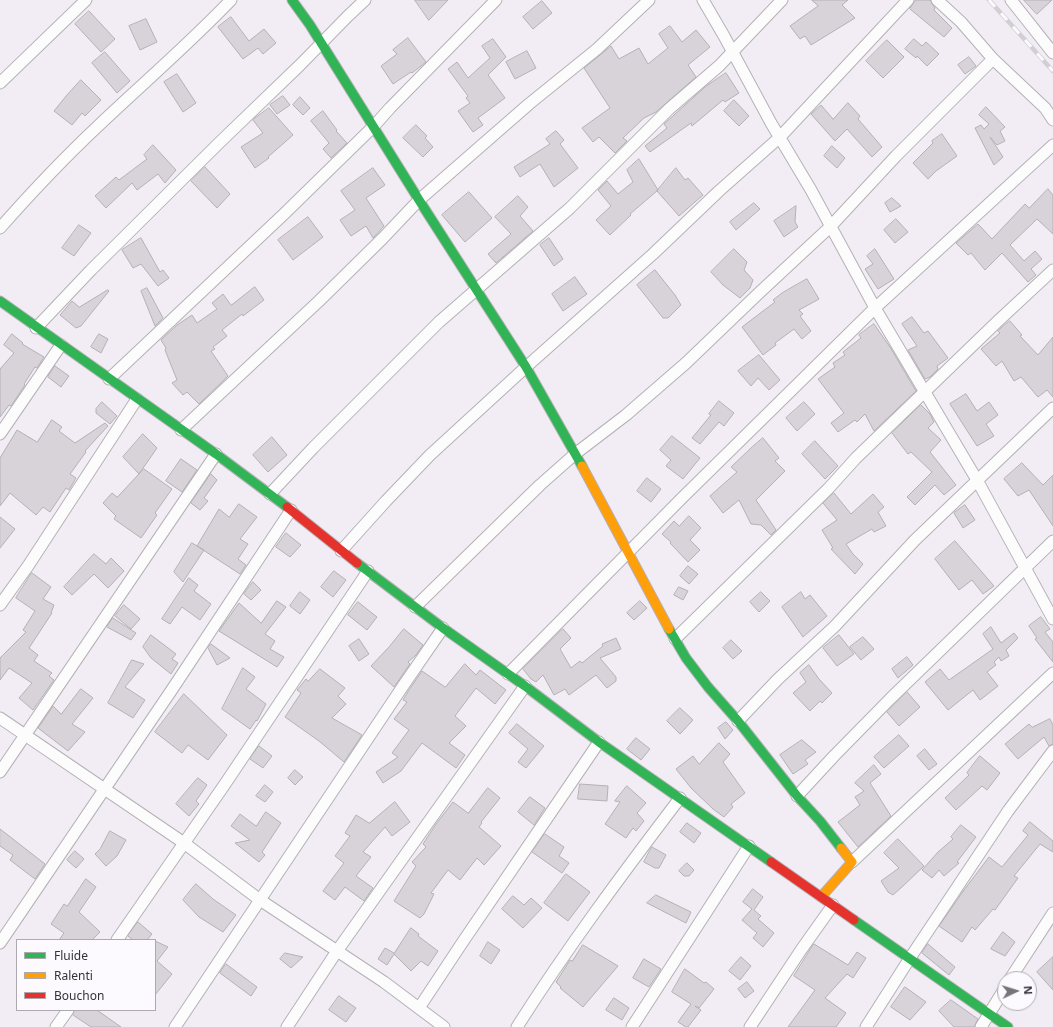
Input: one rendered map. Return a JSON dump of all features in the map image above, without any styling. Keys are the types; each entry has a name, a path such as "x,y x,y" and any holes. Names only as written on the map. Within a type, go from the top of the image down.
{"street":[{"path":"0,83 86,0"},
{"path":"0,228 29,195 95,129 209,23 231,0"},
{"path":"292,0 374,126 419,200 526,367 602,501 675,640 686,658 708,687 738,721 797,796 820,821 852,862"},
{"path":"36,328 91,270 365,0"},
{"path":"109,379 284,214 374,126 496,0"},
{"path":"181,430 319,301 419,200 529,104 597,49 649,0"},
{"path":"703,0 811,190 875,308 977,480 1026,567 1053,619"},
{"path":"270,494 313,448 433,328 570,208 670,109 733,53 782,0"},
{"path":"341,551 430,455 780,137 908,0"},
{"path":"937,0 960,22 993,59 1045,108 1053,120"},
{"path":"1011,0 1053,53"},
{"path":"415,606 540,485 575,454 626,415 686,363 830,227 896,156 993,59"},
{"path":"508,674 682,498 875,308 1053,145"},
{"path":"675,640 818,500 856,458 1053,270"},
{"path":"0,301 36,328 61,344 216,454 291,510 341,551 599,742 1008,1027"},
{"path":"0,434 61,344"},
{"path":"0,606 32,560 137,399"},
{"path":"738,721 778,679 835,626 915,540 1053,408"},
{"path":"0,772 216,454"},
{"path":"0,943 180,678 291,510"},
{"path":"797,796 843,746 1053,541"},
{"path":"119,939 368,571"},
{"path":"175,1027 444,628"},
{"path":"821,896 852,862 1053,673"},
{"path":"287,1027 337,951 525,686"},
{"path":"0,718 184,843 260,900 384,982 444,1027"},
{"path":"419,1008 599,742"},
{"path":"866,1027 1008,811 1053,751"},
{"path":"517,1027 586,925 680,798"},
{"path":"632,1027 749,846"},
{"path":"750,1027 833,905"},
{"path":"1015,971 1053,913"},
{"path":"981,1027 997,1002"},
{"path":"56,1027 67,1011"}],"building":[{"path":"415,0 448,0 429,20"},
{"path":"812,0 848,0 842,5 855,18 811,45 805,36 800,39 790,26 818,6"},
{"path":"916,0 930,0 935,8 934,10 952,28 944,37 910,9"},
{"path":"1024,0 1052,0 1037,14"},
{"path":"542,1 552,13 533,29 523,17"},
{"path":"89,11 115,39 101,52 75,24"},
{"path":"231,17 249,41 264,29 276,43 263,54 258,48 243,59 218,27"},
{"path":"146,19 157,42 140,50 129,26"},
{"path":"670,26 682,42 696,30 710,47 688,65 696,77 656,112 644,118 623,138 627,141 615,153 599,137 593,142 582,128 610,108 584,68 611,46 619,59 639,48 648,64 668,48 659,34"},
{"path":"408,38 426,62 412,73 411,72 393,84 381,66 397,54 393,50"},
{"path":"493,39 506,57 488,75 505,98 478,118 483,125 473,132 458,111 470,103 466,98 468,96 448,69 457,62 468,78 490,58 482,46"},
{"path":"914,39 922,46 926,42 939,54 927,66 917,56 916,58 905,49"},
{"path":"887,40 904,57 883,78 866,61"},
{"path":"527,51 536,68 515,79 506,62"},
{"path":"105,52 130,81 117,93 92,63"},
{"path":"969,57 976,66 965,74 958,65"},
{"path":"726,73 739,93 725,102 723,100 692,126 691,123 650,152 645,146 667,128 664,124 705,87"},
{"path":"177,74 196,103 183,112 164,82"},
{"path":"81,80 101,100 85,116 82,113 72,125 54,111"},
{"path":"283,96 290,105 277,114 270,105"},
{"path":"300,97 310,108 303,115 293,105"},
{"path":"734,100 749,116 739,126 724,111"},
{"path":"848,103 860,116 858,119 882,147 872,157 847,129 835,141 811,114 821,105 833,119"},
{"path":"986,107 1005,127 1000,131 1005,141 997,145 990,137 1003,157 994,165 975,128 981,125 984,129 989,124 979,115"},
{"path":"269,108 293,135 268,157 269,158 255,168 241,147 263,133 253,120"},
{"path":"323,111 337,130 336,131 347,143 331,158 323,149 329,143 311,121"},
{"path":"416,125 427,136 425,138 433,147 423,157 403,138"},
{"path":"556,131 564,140 560,144 578,168 554,187 540,164 520,177 514,167 550,144 546,139"},
{"path":"942,134 957,156 936,171 928,179 913,163 933,143 932,141"},
{"path":"153,145 176,170 165,183 158,174 137,190 132,183 106,208 95,196 116,177 119,180 147,159 144,155"},
{"path":"832,146 845,158 837,168 824,156"},
{"path":"639,159 658,190 630,214 631,215 610,235 596,220 611,206 598,190 607,181 618,194 633,182 627,170"},
{"path":"205,167 230,194 217,208 191,181"},
{"path":"373,168 385,185 366,198 384,226 373,238 366,226 351,236 340,220 355,210 341,191"},
{"path":"676,168 685,180 688,178 703,195 679,216 657,191"},
{"path":"1048,189 1053,195 1053,234 1037,219 1010,245 1024,261 1035,251 1042,259 1031,269 1036,275 1028,282 1002,253 985,270 971,253 968,255 956,243 978,224 992,239 1025,204 1029,208"},
{"path":"469,192 492,218 465,242 442,215"},
{"path":"518,196 528,207 520,216 533,231 496,263 488,254 511,234 495,217"},
{"path":"892,198 901,206 890,212 885,203"},
{"path":"754,203 760,209 736,230 730,222"},
{"path":"796,206 795,222 798,227 784,237 774,221"},
{"path":"308,217 323,237 293,260 278,240"},
{"path":"896,219 908,232 895,243 884,230"},
{"path":"79,225 91,233 74,256 62,248"},
{"path":"141,238 160,272 163,270 169,278 158,286 141,264 133,268 122,250"},
{"path":"549,238 563,259 554,266 540,245"},
{"path":"734,249 747,262 744,270 753,280 750,288 740,298 723,285 711,272"},
{"path":"875,249 894,279 878,289 865,269 873,264 867,256"},
{"path":"655,270 681,305 668,318 663,318 637,285"},
{"path":"575,277 587,294 563,311 552,294"},
{"path":"807,279 819,299 799,310 803,314 800,316 811,331 802,339 794,329 775,343 776,345 763,355 742,327 775,302 773,300 782,293"},
{"path":"255,287 264,300 243,316 242,314 222,330 227,336 213,347 215,349 211,351 228,376 199,404 187,392 183,395 172,383 177,380 165,350 166,348 161,340 177,325 192,315 197,323 217,309 212,303 223,294 231,305"},
{"path":"147,288 163,318 155,326 141,291"},
{"path":"108,290 109,291 81,326 76,328 60,315 72,301 79,307"},
{"path":"912,317 924,333 928,331 948,358 937,366 938,369 930,377 925,379 908,350 917,346 902,324"},
{"path":"1010,321 1022,335 1020,336 1038,355 1053,337 1053,397 1047,390 1038,397 1021,377 1014,381 1002,361 996,366 981,349 1000,333 998,331"},
{"path":"874,324 890,347 916,391 874,431 865,414 857,422 855,420 838,432 831,423 844,413 818,379 835,367 833,363 845,355 843,352 861,338 859,335"},
{"path":"12,334 23,343 22,344 44,357 37,368 35,367 11,406 9,405 0,417 0,369 14,353 4,345"},
{"path":"99,334 108,339 101,353 91,347"},
{"path":"759,355 780,380 769,390 758,378 751,386 738,371"},
{"path":"55,366 69,376 61,387 48,377"},
{"path":"966,394 977,411 989,402 998,415 986,424 994,436 977,446 950,404"},
{"path":"719,401 734,413 724,426 719,422 700,444 692,438 711,415 709,414"},
{"path":"102,402 117,416 110,424 96,413 96,409"},
{"path":"804,402 815,414 797,431 786,418"},
{"path":"921,405 930,414 934,422 928,428 941,440 930,452 956,485 944,495 935,485 915,505 907,497 932,472 911,452 908,454 892,433"},
{"path":"52,420 62,427 59,431 75,443 105,423 108,426 85,451 86,452 70,474 76,478 69,490 66,488 50,512 43,507 36,515 10,493 0,506 0,458 17,430 37,442"},
{"path":"143,434 157,448 139,474 123,457"},
{"path":"672,436 700,458 683,479 666,466 671,460 660,450"},
{"path":"272,437 287,455 268,472 253,455"},
{"path":"763,438 779,458 775,461 785,471 756,500 776,530 771,535 761,525 751,524 739,500 723,513 710,496 737,472 731,467"},
{"path":"815,441 838,466 825,479 802,454"},
{"path":"181,459 197,470 182,492 166,481"},
{"path":"1022,463 1043,485 1053,475 1053,526 1029,490 1018,496 1004,479"},
{"path":"144,469 172,489 155,513 157,515 141,538 114,519 116,516 103,503 112,493 117,497"},
{"path":"211,474 217,480 204,498 208,501 200,510 191,503"},
{"path":"647,478 661,489 651,502 637,491"},
{"path":"834,493 851,514 873,494 884,507 878,512 886,526 874,532 872,529 846,544 863,564 855,574 831,549 833,548 822,530 837,520 823,503"},
{"path":"239,504 257,517 240,539 248,544 238,559 246,565 240,574 197,546 219,509 229,517"},
{"path":"965,505 975,520 963,528 954,513"},
{"path":"689,516 701,528 690,540 700,550 688,562 662,534 674,521 679,526"},
{"path":"0,517 15,529 0,548"},
{"path":"286,533 301,545 290,557 276,547"},
{"path":"955,541 994,586 983,594 972,580 959,590 935,559"},
{"path":"192,543 204,550 183,582 174,572"},
{"path":"94,554 106,564 111,558 124,571 108,588 94,574 72,595 64,587"},
{"path":"688,566 698,574 689,584 680,576"},
{"path":"334,571 346,580 333,597 321,587"},
{"path":"32,573 51,587 43,599 54,605 52,613 29,648 38,655 34,661 52,673 49,676 54,680 33,710 19,698 32,683 9,668 0,680 0,658 26,632 23,630 35,611 16,598"},
{"path":"189,578 198,585 194,591 211,604 200,620 182,607 170,624 162,619"},
{"path":"253,582 261,590 251,600 244,594"},
{"path":"679,587 688,591 683,600 674,595"},
{"path":"300,592 310,600 300,614 290,606"},
{"path":"761,592 770,601 759,612 750,602"},
{"path":"801,592 805,599 810,595 827,616 803,637 782,607"},
{"path":"277,601 286,607 265,634 275,641 270,649 284,657 277,667 219,631 239,603 261,623"},
{"path":"640,601 647,608 634,620 627,613"},
{"path":"358,602 377,617 367,630 348,615"},
{"path":"124,605 140,619 131,629 115,616"},
{"path":"1041,617 1050,629 1045,632 1053,642 1053,662 1035,639 1037,638 1029,626"},
{"path":"113,618 136,633 131,640 107,627"},
{"path":"991,627 1001,643 1014,633 1018,638 1006,650 1009,656 1001,661 999,657 994,662 996,665 987,672 998,686 980,700 973,690 948,710 925,682 940,669 949,680 993,649 983,634"},
{"path":"404,629 423,645 416,655 408,662 410,664 394,687 371,666"},
{"path":"563,629 571,638 560,649 571,668 580,661 582,663 603,646 602,644 616,638 621,649 600,658 616,677 616,681 607,688 596,675 569,695 565,689 554,695 543,675 536,682 531,679 523,669"},
{"path":"151,635 176,654 172,659 178,663 171,674 151,658 143,647"},
{"path":"839,635 854,654 837,666 823,648"},
{"path":"863,637 874,649 861,660 850,647"},
{"path":"359,639 369,654 359,661 349,646"},
{"path":"731,640 742,651 733,659 723,648"},
{"path":"211,644 230,658 217,665 208,648"},
{"path":"907,657 913,665 898,678 892,669"},
{"path":"132,660 144,664 125,687 145,700 133,718 108,703"},
{"path":"465,664 476,675 480,670 506,690 495,704 476,688 455,716 466,726 449,743 465,755 456,768 422,743 401,771 383,783 376,772 398,757 392,753 409,730 394,719 407,702 403,700 422,671 445,687"},
{"path":"809,665 832,693 822,703 820,701 810,711 793,693 806,682 800,673"},
{"path":"243,668 255,677 246,689 266,704 257,721 256,720 250,729 222,709"},
{"path":"320,669 345,688 338,696 346,704 332,718 362,735 344,762 319,741 285,717 301,693 297,690 306,679 308,681"},
{"path":"81,689 93,698 72,724 85,732 68,751 38,728 53,706 61,714"},
{"path":"907,692 920,707 899,726 887,712"},
{"path":"184,694 227,735 208,760 188,745 182,753 155,732"},
{"path":"680,708 693,720 680,734 667,721"},
{"path":"1050,719 1053,725 1053,744 1049,746 1044,737 1018,759 1005,744 1029,724 1032,727"},
{"path":"726,722 733,730 725,739 718,728"},
{"path":"517,724 544,746 526,768 518,762 528,749 509,733"},
{"path":"899,735 909,746 884,768 874,757"},
{"path":"636,738 650,749 641,760 627,749"},
{"path":"802,740 816,752 805,760 808,764 793,774 780,755"},
{"path":"719,743 730,754 723,762 745,793 731,804 733,807 724,817 713,809 691,788 676,769 693,756 699,764"},
{"path":"259,746 272,756 263,768 250,759"},
{"path":"925,749 937,764 929,770 917,756"},
{"path":"980,756 1000,773 987,790 982,786 956,810 945,798 969,775 967,773"},
{"path":"874,765 881,774 870,783 891,816 858,847 838,822 860,805 855,797 864,791 855,783"},
{"path":"295,770 303,777 295,785 288,778"},
{"path":"198,778 207,785 196,801 199,804 189,816 176,804"},
{"path":"580,784 608,786 607,801 578,799"},
{"path":"265,785 273,792 265,802 256,796"},
{"path":"627,786 646,803 637,813 644,821 636,831 633,828 626,838 605,824 620,802 615,801"},
{"path":"488,788 500,798 481,822 482,823 479,827 501,846 484,865 477,858 460,880 448,870 431,893 434,894 424,914 420,918 394,901 416,866 412,862 426,847 423,844 453,802 468,813"},
{"path":"530,797 545,808 534,825 518,812"},
{"path":"395,802 410,822 392,836 385,827 363,852 371,857 356,876 373,888 364,901 345,887 335,900 323,891 344,863 335,856 350,836 345,833 356,815 369,823"},
{"path":"266,812 281,823 262,852 265,855 259,862 235,843 250,840 231,826 240,814 256,826"},
{"path":"1030,822 1053,841 1053,852 1040,844 1014,876 1018,878 995,910 993,909 975,930 972,927 962,942 939,926 989,857 1002,867 1028,835 1023,831"},
{"path":"687,823 701,833 694,843 680,832"},
{"path":"961,825 976,837 957,862 959,863 944,876 939,870 932,878 922,870 938,852 953,839 951,837"},
{"path":"0,829 45,864 35,879 10,860 13,855 0,846"},
{"path":"110,831 126,840 117,856 106,866 95,854 100,849"},
{"path":"545,834 564,847 559,856 569,863 562,873 532,852"},
{"path":"898,839 924,866 893,895 888,892 881,881 899,868 884,853"},
{"path":"652,847 666,855 659,868 655,868 644,862"},
{"path":"75,851 84,859 76,868 67,860"},
{"path":"687,863 694,870 689,876 684,876 679,871"},
{"path":"566,874 590,892 568,921 544,903"},
{"path":"86,879 96,887 79,912 100,932 93,939 60,939 64,933 51,924 64,904 67,906"},
{"path":"196,884 213,899 236,915 223,932 199,917 183,900"},
{"path":"753,889 763,897 754,910 761,916 758,919 774,933 763,947 753,938 757,933 742,920 752,909 743,902"},
{"path":"656,895 691,912 686,923 647,903"},
{"path":"513,896 524,905 531,898 542,908 523,928 502,909"},
{"path":"138,922 152,934 148,939 132,939 128,936"},
{"path":"411,928 419,934 418,936 438,951 428,966 421,961 411,971 394,954 387,965 378,959 385,948 394,953"},
{"path":"1003,932 1015,942 1005,956 991,949"},
{"path":"156,941 168,947 157,961 172,974 156,994"},
{"path":"488,942 500,950 491,964 480,956"},
{"path":"814,944 848,965 857,952 866,958 853,978 847,974 825,998 846,1013 836,1027 788,1027 815,990 794,976"},
{"path":"928,944 955,967 949,975 922,953"},
{"path":"583,945 618,966 583,1007 560,988 561,987 556,982 570,960 572,961"},
{"path":"285,953 303,957 291,968 280,959"},
{"path":"741,957 751,966 740,980 729,971"},
{"path":"1053,957 1053,990 1037,972"},
{"path":"644,959 661,969 649,987 633,978"},
{"path":"226,964 257,987 251,996 220,973"},
{"path":"685,969 704,983 706,982 714,989 699,1008 695,1006 701,1010 688,1027 678,1022 691,1004 672,992"},
{"path":"747,982 754,991 745,998 738,989"},
{"path":"905,987 926,1002 910,1020 891,1007"},
{"path":"339,996 356,1008 346,1022 329,1010"},
{"path":"614,998 629,1008 622,1020 606,1010"},
{"path":"951,1000 978,1019 974,1027 954,1027 939,1011"},
{"path":"75,1011 98,1011 121,1027 91,1027 73,1015"}],"railway":[{"path":"989,0 1053,71"}],"traffic: fast":[{"path":"292,0 310,25 419,200 526,367 582,466"},
{"path":"0,301 216,454 287,507"},
{"path":"357,563 599,742 771,862"},
{"path":"669,629 686,658 708,687 738,721 797,796 820,821 841,848"},
{"path":"854,920 1008,1027"}],"traffic: slow":[{"path":"582,466 669,629"},
{"path":"821,897 852,862 841,848"}],"traffic: jam":[{"path":"287,507 357,563"},
{"path":"771,862 854,920"}]}
